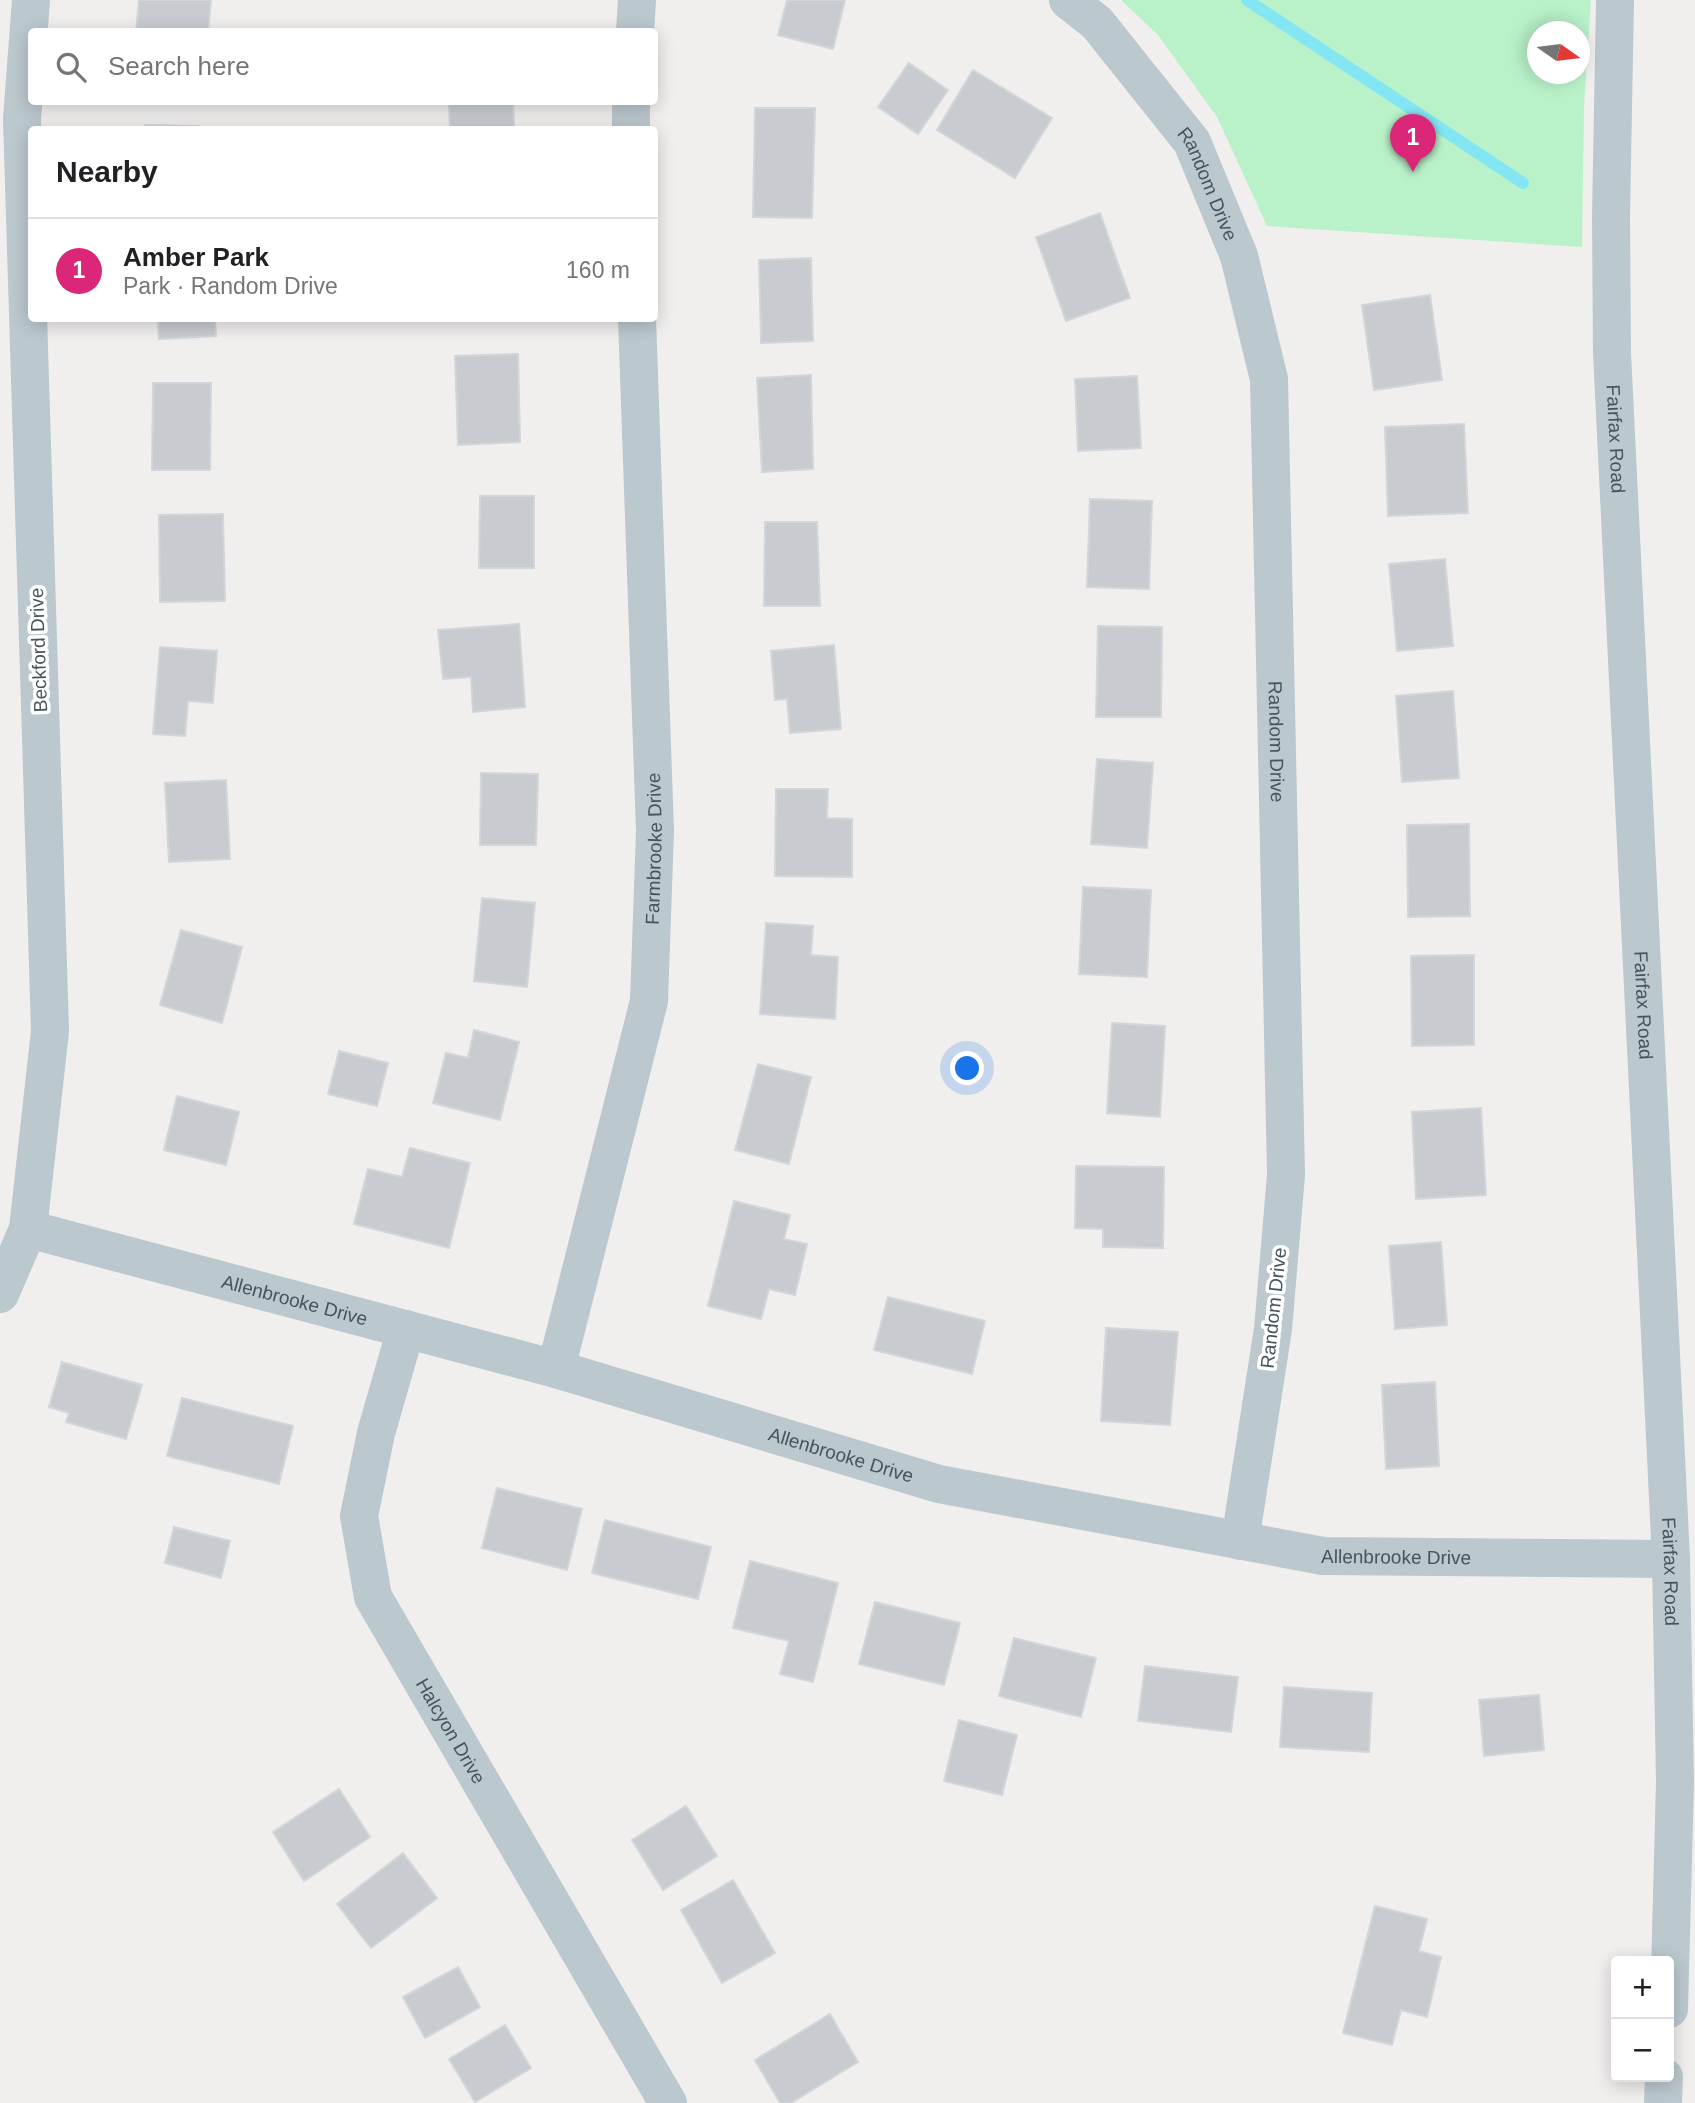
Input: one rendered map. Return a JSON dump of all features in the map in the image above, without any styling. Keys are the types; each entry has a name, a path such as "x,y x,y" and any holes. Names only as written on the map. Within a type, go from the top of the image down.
{"street":[{"name":"Beckford Drive","path":"29,28 31,0"},
{"path":"635,28 637,0"},
{"name":"Random Drive","path":"1068,0 1097,23 1192,142 1239,256 1269,379 1286,1175 1273,1329 1240,1541"},
{"name":"Fairfax Road","path":"1615,0 1611,217 1612,353 1671,1559 1675,1782 1670,1956"},
{"name":"Beckford Drive","path":"28,40 22,119 28,314"},
{"path":"631,105 631,126"},
{"name":"Beckford Drive","path":"0,1294 28,1229 50,1031 28,322"},
{"name":"Farmbrooke Drive","path":"556,1369 649,1001 655,831 637,322"},
{"name":"Allenbrooke Drive","path":"28,1229 556,1369 939,1484 1323,1556 1671,1559"},
{"name":"Halcyon Drive","path":"406,1329 376,1433 359,1516 373,1597 668,2103"},
{"path":"1663,2103 1664,2082"}],"green space":[{"path":"1121,0 1591,0 1590,21 1527,21 1527,84 1585,84 1582,247 1267,226 1217,117 1158,35"}],"building":[{"path":"139,0 211,0 208,28 136,28"},
{"path":"787,0 845,0 833,49 778,35"},
{"path":"909,63 948,90 918,134 878,107"},
{"path":"973,70 1052,118 1015,178 937,130"},
{"path":"449,105 513,105 514,126 450,126"},
{"path":"755,108 815,108 812,218 753,217"},
{"path":"1100,213 1130,298 1066,321 1036,237"},
{"path":"811,258 813,341 761,343 759,260"},
{"path":"1430,295 1442,380 1374,390 1362,305"},
{"path":"158,322 215,322 216,336 159,339"},
{"path":"518,354 520,442 458,445 455,356"},
{"path":"811,375 813,469 762,472 757,378"},
{"path":"1137,376 1141,448 1078,451 1075,379"},
{"path":"153,383 211,383 210,470 152,470"},
{"path":"1464,424 1468,513 1388,516 1385,427"},
{"path":"480,496 534,496 534,568 479,568"},
{"path":"1090,499 1152,501 1149,589 1087,587"},
{"path":"223,514 225,601 160,602 159,515"},
{"path":"765,522 817,522 820,606 764,606"},
{"path":"1445,559 1453,646 1397,651 1389,564"},
{"path":"519,624 525,707 473,712 471,677 443,679 438,630"},
{"path":"1098,626 1162,627 1161,717 1096,717"},
{"path":"834,645 841,729 790,733 787,699 775,700 771,651"},
{"path":"160,647 217,651 213,703 188,701 185,736 153,734"},
{"path":"1453,691 1459,778 1402,782 1396,696"},
{"path":"1097,759 1153,763 1147,848 1091,844"},
{"path":"481,773 538,774 536,845 480,845"},
{"path":"226,780 230,859 169,862 165,783"},
{"path":"776,789 828,789 827,818 852,819 852,877 775,876"},
{"path":"1469,824 1470,916 1408,917 1407,825"},
{"path":"1083,887 1151,890 1147,977 1079,974"},
{"path":"482,898 535,903 527,987 474,981"},
{"path":"766,923 813,926 811,955 838,957 835,1019 760,1014"},
{"path":"181,930 242,947 222,1023 160,1005"},
{"path":"1474,955 1474,1045 1412,1046 1411,956"},
{"path":"1112,1023 1165,1026 1160,1117 1107,1113"},
{"path":"474,1030 519,1042 500,1120 433,1103 446,1053 468,1058"},
{"path":"339,1051 388,1063 377,1106 328,1094"},
{"path":"758,1064 811,1077 789,1164 735,1150"},
{"path":"177,1096 239,1112 226,1165 164,1150"},
{"path":"1481,1108 1486,1195 1416,1199 1412,1112"},
{"path":"410,1148 470,1163 449,1248 354,1224 368,1169 402,1177"},
{"path":"1076,1166 1164,1167 1163,1248 1103,1247 1103,1229 1075,1228"},
{"path":"734,1201 790,1215 784,1239 807,1244 795,1295 769,1289 761,1319 708,1306"},
{"path":"1441,1242 1447,1325 1395,1329 1389,1246"},
{"path":"888,1297 985,1321 972,1374 874,1350"},
{"path":"1106,1328 1178,1332 1170,1425 1101,1421"},
{"path":"62,1362 142,1385 126,1439 66,1422 69,1413 49,1407"},
{"path":"1435,1382 1439,1466 1386,1469 1382,1385"},
{"path":"182,1398 293,1426 279,1484 167,1456"},
{"path":"497,1488 582,1509 567,1570 482,1548"},
{"path":"605,1520 711,1547 698,1599 592,1573"},
{"path":"174,1527 230,1541 221,1578 165,1563"},
{"path":"750,1561 838,1583 813,1682 780,1674 789,1641 733,1628"},
{"path":"875,1602 960,1623 944,1685 859,1664"},
{"path":"1014,1638 1096,1658 1081,1717 999,1696"},
{"path":"1145,1666 1238,1677 1231,1732 1138,1721"},
{"path":"1284,1687 1372,1693 1369,1752 1280,1747"},
{"path":"1539,1695 1544,1750 1484,1756 1479,1700"},
{"path":"959,1720 1017,1735 1002,1795 944,1781"},
{"path":"339,1789 370,1837 304,1881 273,1832"},
{"path":"686,1806 717,1856 663,1890 632,1840"},
{"path":"403,1853 437,1898 371,1948 337,1904"},
{"path":"733,1880 775,1953 722,1983 681,1910"},
{"path":"1375,1906 1427,1919 1419,1951 1441,1957 1427,2017 1401,2010 1392,2045 1343,2033"},
{"path":"458,1967 480,2007 425,2038 403,1997"},
{"path":"830,2014 858,2062 791,2103 780,2103 755,2060"},
{"path":"505,2025 531,2068 475,2102 449,2059"}],"waterway":[{"path":"1247,0 1523,183"}],"place":[{"name":"Amber Park","path":"1413,172"}]}
